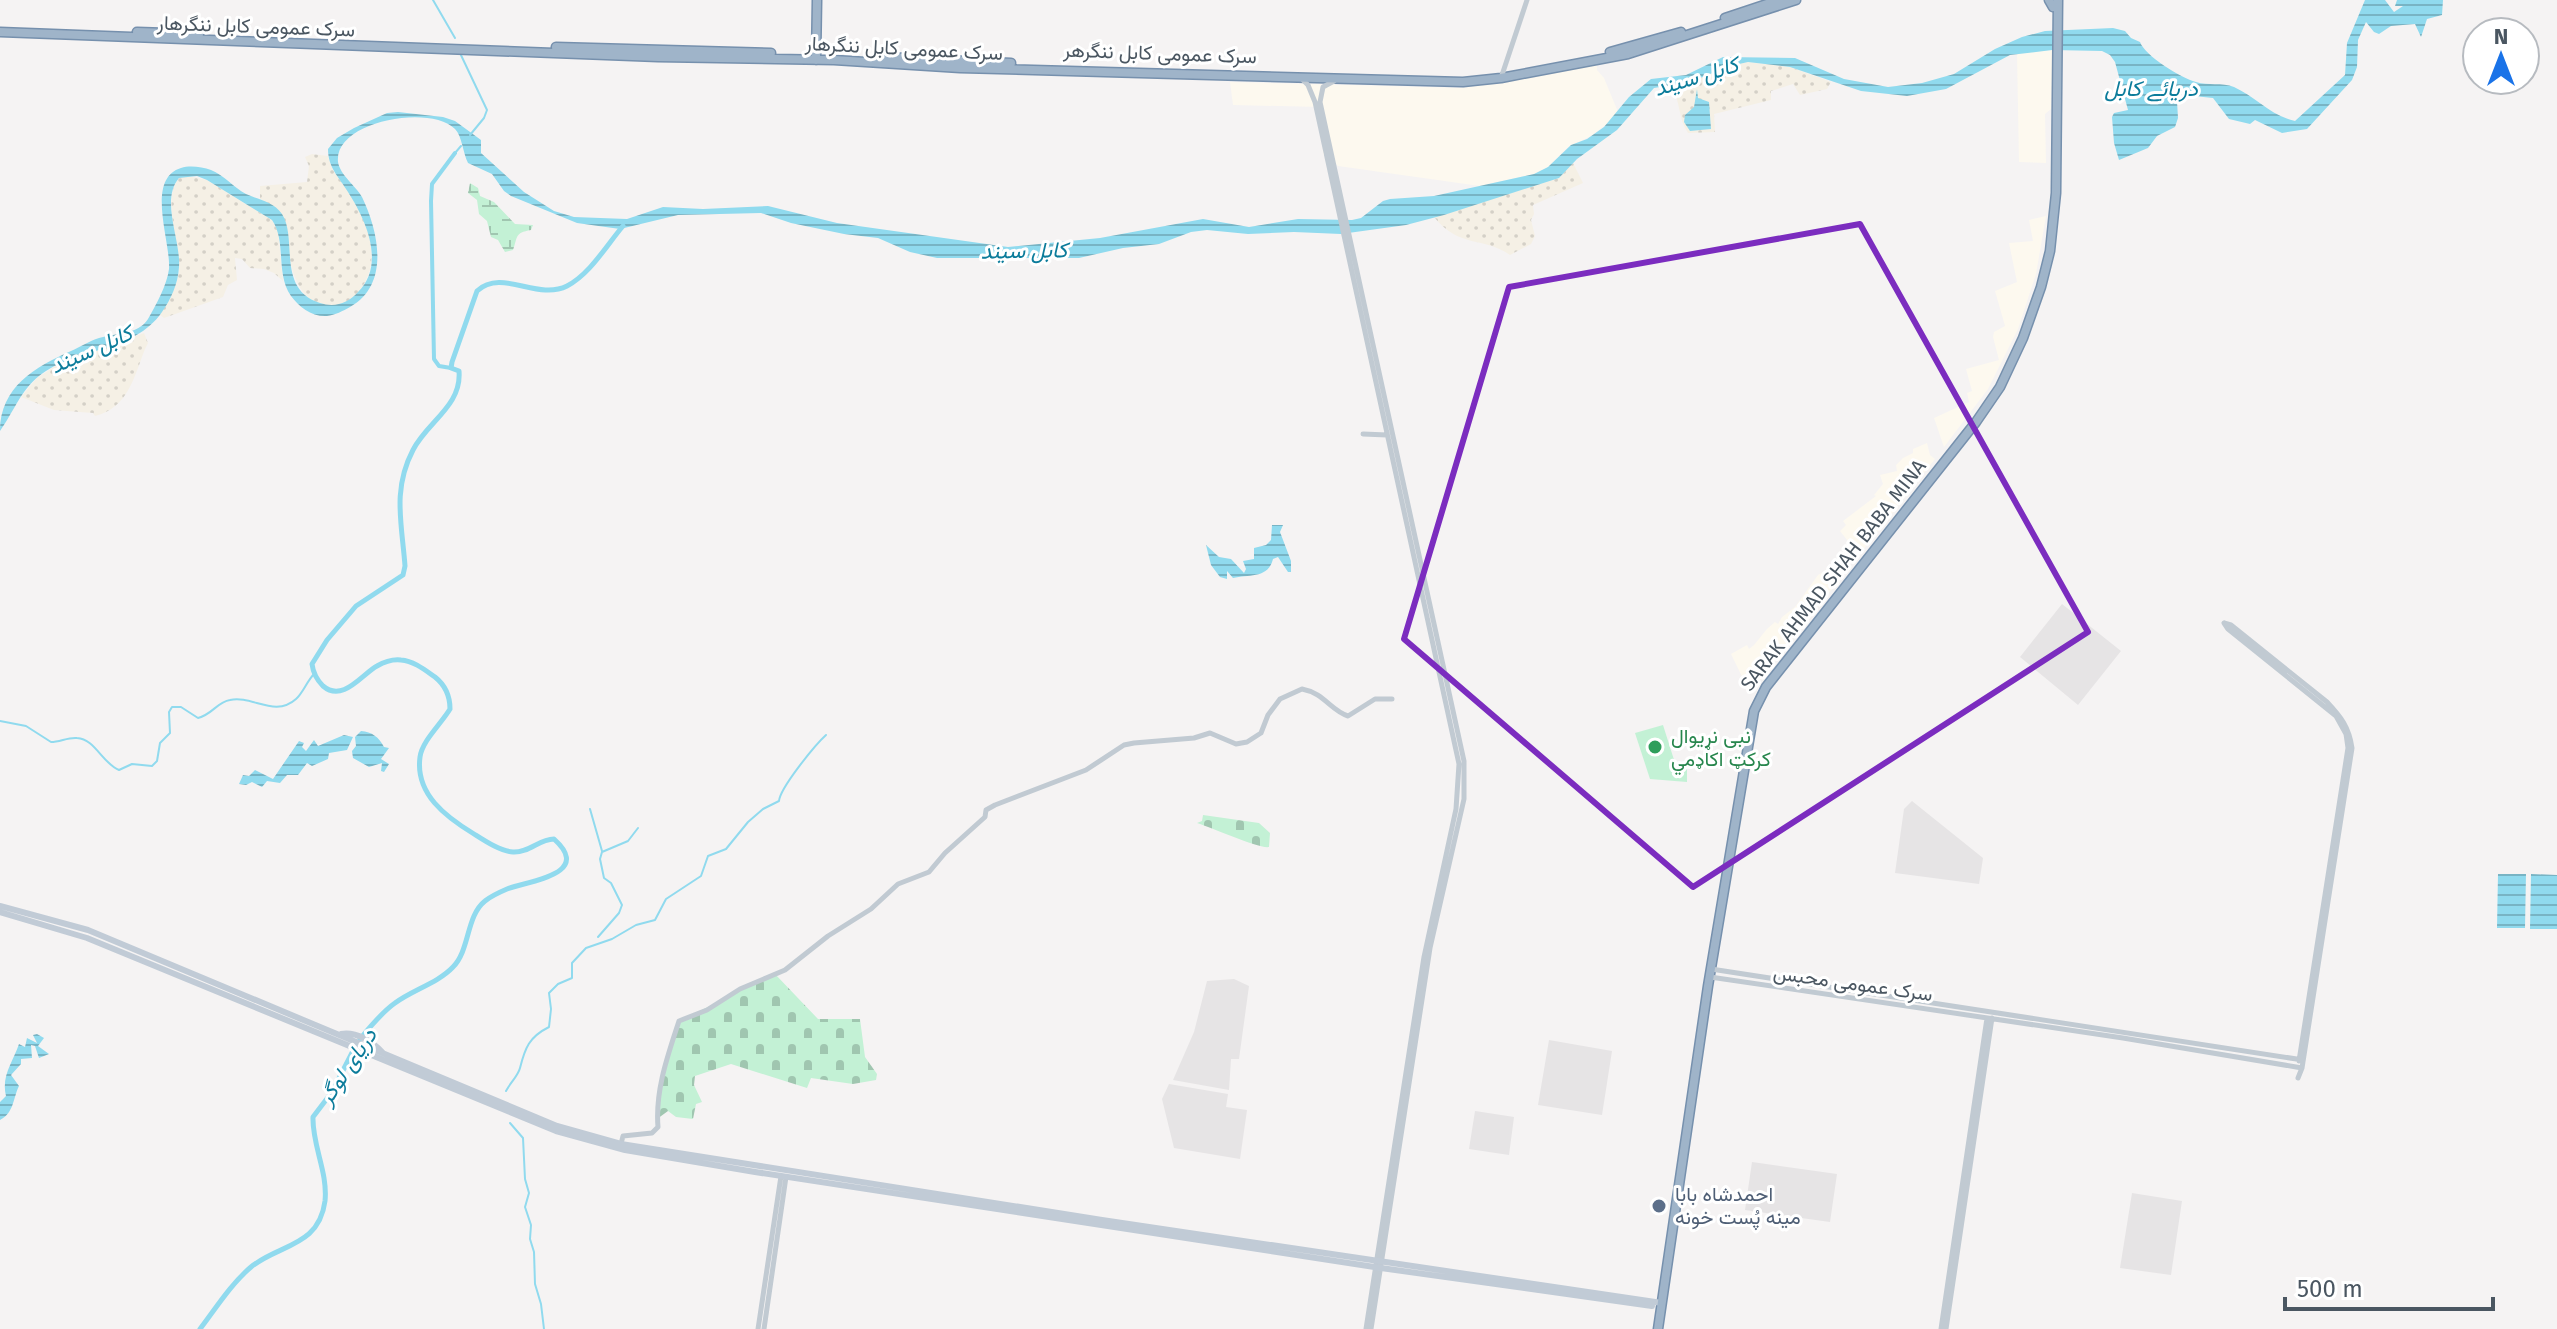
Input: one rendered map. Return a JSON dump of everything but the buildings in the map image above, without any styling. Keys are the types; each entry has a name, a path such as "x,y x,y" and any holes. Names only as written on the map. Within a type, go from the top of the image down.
{"highway":[{"path":"816,57 817,0"},
{"name":"سرک عمومی کابل ننگرهار","path":"1721,22 1779,0"},
{"name":"سرک عمومی کابل ننگرهار","path":"0,30 816,57 960,68 1463,82 1631,48 1796,0"},
{"path":"1656,1329 1752,721 1761,695 1988,405 2023,338 2041,287 2056,193 2056,21 2053,2"},
{"name":"سرک عمومی کابل ننگرهر","path":"816,57 1462,78 1501,76"},
{"name":"SARAK AHMAD SHAH BABA MINA","path":"1660,1305 1707,969 1751,709 1765,684 1988,397 2020,337 2047,253"}],"main road":[{"path":"0,906 88,930 167,967 587,1142 784,1176 1660,1305"},
{"path":"0,912 87,938 167,967 341,1034 355,1043 557,1126 621,1144 1036,1213 1113,1230 1379,1264"},
{"path":"355,1043 370,1042 385,1054"}],"street":[{"path":"1501,76 1527,0"},
{"path":"1301,78 1308,85 1315,102 1464,761 1464,799 1430,948 1379,1264"},
{"path":"1338,79 1323,87 1320,102 1340,210"},
{"path":"1367,331 1456,748 1460,782 1424,957 1369,1329"},
{"path":"1363,434 1387,435"},
{"path":"1990,1016 2300,1068 2348,748 2342,724 2323,704 2224,623 2231,625 2341,716 2347,726 2352,748 2344,784"},
{"path":"621,1144 623,1136 652,1133 658,1127 658,1098 666,1057 679,1021 785,970 828,936 871,909 898,884 929,872 985,817 986,810 1086,770 1124,745 1194,738 1210,733 1236,744 1247,742 1261,733 1268,715 1280,699 1302,689 1330,701 1338,712 1348,716 1375,699 1392,699"},
{"name":"سرک عمومی محبس","path":"1710,973 1990,1016"},
{"path":"1990,1016 2301,1060"},
{"path":"1943,1329 1990,1016"},
{"path":"761,1329 784,1176"}],"highlighted area":[{"path":"1860,224 2088,632 1693,887 1404,639 1509,287"}],"shaded area":[{"path":"2053,50 2051,109 2045,114 2046,163 2019,162 2017,53"},
{"path":"1597,62 1597,70 1604,78 1618,112 1612,120 1591,136 1568,147 1548,167 1534,174 1480,186 1338,166 1323,154 1320,107 1233,105 1230,82 1463,88"},
{"path":"2046,216 2036,274 2018,329 1988,389 1944,447 1934,418 1969,402 1967,393 1972,391 1966,369 1999,360 1993,337 1994,332 2005,326 1995,291 2017,282 2009,243 2033,241 2029,220"},
{"path":"1927,443 1930,455 1935,459 1859,555 1840,531 1846,525 1843,521 1876,496 1883,484 1880,475 1897,471 1896,465 1903,458"},
{"path":"1833,566 1842,576 1750,693 1731,654 1747,645 1749,649 1754,645 1767,629 1775,622 1778,624 1795,607 1818,575"},
{"path":"2062,604 2121,651 2078,705 2020,657"},
{"path":"1912,801 1983,858 1979,884 1895,873 1904,809"},
{"path":"1234,979 1249,986 1239,1059 1231,1059 1229,1090 1173,1080 1194,1032 1207,981"},
{"path":"1549,1040 1612,1051 1602,1115 1538,1105"},
{"path":"1169,1084 1228,1094 1226,1107 1247,1110 1240,1159 1174,1148 1162,1099"},
{"path":"1475,1111 1514,1117 1509,1155 1469,1149"},
{"path":"1752,1162 1837,1174 1830,1222 1745,1210"},
{"path":"2132,1193 2182,1201 2171,1275 2120,1268"}],"green space":[{"path":"470,183 478,188 480,196 494,202 515,224 533,225 531,230 518,236 513,250 505,252 498,240 491,237 487,221 479,214 477,200 468,193"},
{"name":"نبی نړیوال کرکټ اکاډمي","path":"1663,725 1675,763 1687,760 1687,782 1650,779 1635,733"},
{"path":"1203,815 1259,823 1270,833 1269,847 1246,842 1197,823 1202,821"},
{"path":"775,974 818,1019 860,1019 865,1057 877,1074 876,1080 853,1084 811,1078 807,1088 731,1064 695,1076 694,1085 702,1102 696,1104 693,1119 676,1117 668,1111 657,1119 658,1098 679,1021"}],"sand":[{"path":"1748,62 1790,67 1831,82 1827,89 1800,95 1793,84 1771,91 1771,100 1714,114 1715,132 1688,133 1671,85"},
{"path":"312,154 328,156 358,209 371,245 370,269 364,284 352,298 340,304 317,303 302,290 290,260 285,226 274,210 260,199 260,186 307,182 309,166 305,157"},
{"path":"1573,163 1583,183 1533,205 1531,220 1535,236 1531,244 1510,255 1453,234 1434,217 1559,178"},
{"path":"187,176 207,180 272,220 278,231 283,281 274,273 250,268 242,259 235,258 237,280 228,285 223,297 164,318 160,315 179,273 172,197 179,178"},
{"path":"144,333 148,343 133,380 122,399 106,412 95,416 93,413 54,410 21,397 37,378 54,367"}],"water":[{"path":"2365,0 2385,0 2394,12 2403,6 2395,6 2397,0 2443,0 2442,15 2427,19 2421,37 2415,24 2391,26 2379,34 2366,22 2358,40 2357,67 2352,80 2307,129 2282,133 2255,120 2250,124 2229,119 2213,98 2184,95 2177,101 2175,127 2157,136 2148,148 2119,160 2112,117 2114,113 2128,110 2115,62 2102,51 2052,50 2010,55 1946,89 1907,96 1861,91 1790,67 1748,62 1690,82 1654,88 1617,130 1577,159 1559,178 1444,215 1406,225 1341,234 1248,234 1207,230 1191,232 1159,244 1079,258 937,258 910,252 878,238 791,223 761,213 678,215 620,229 577,223 504,191 492,174 468,163 457,132 443,122 426,118 386,121 351,136 341,148 338,162 362,197 376,241 376,272 363,297 339,313 321,316 306,310 294,300 286,287 279,238 272,220 207,180 197,176 179,178 171,197 179,256 178,273 174,291 162,312 150,325 121,343 70,360 39,376 22,395 0,431 6,402 22,380 58,357 105,336 138,328 148,319 164,288 169,269 162,212 164,185 170,174 181,168 211,170 282,214 293,275 306,296 331,305 341,304 354,296 366,281 371,268 370,242 355,203 332,167 328,149 337,138 387,113 443,117 455,121 481,140 481,153 524,192 554,211 574,217 627,219 663,207 768,206 837,223 1008,247 1100,238 1203,219 1249,227 1298,219 1352,220 1361,218 1390,199 1434,196 1534,174 1548,167 1571,145 1604,127 1629,97 1651,79 1686,75 1723,57 1795,58 1844,79 1888,87 1922,83 1954,74 2022,37 2045,31 2113,28 2125,31 2156,60 2189,80 2234,87 2278,115 2295,121 2345,75 2347,43"},
{"path":"1697,89 1698,98 1709,102 1711,129 1690,131 1684,122 1685,115 1694,107"},
{"path":"1272,525 1283,525 1280,532 1291,561 1291,572 1278,557 1262,573 1233,578 1227,571 1227,579 1220,577 1211,565 1206,545 1219,557 1231,559 1244,573 1243,561 1254,559 1254,548 1271,540"},
{"path":"361,731 375,736 384,747 389,748 381,759 389,764 384,772 381,771 382,763 369,767 353,758 355,737"},
{"path":"344,735 353,737 347,750 329,753 328,759 312,766 307,763 298,775 287,775 280,783 267,781 262,787 252,782 239,784 243,775 249,776 255,770 273,779 299,741 304,743 302,747 306,751 314,740 318,746"},
{"path":"2498,874 2526,874 2525,928 2497,928"},
{"path":"2531,874 2557,875 2557,929 2530,929"},
{"path":"33,1035 44,1038 38,1046 49,1054 39,1058 35,1046 31,1045 32,1058 21,1059 21,1064 11,1075 19,1086 11,1109 0,1120 0,1102 6,1096 6,1076 19,1044 25,1047 27,1038 37,1043"}],"waterway":[{"path":"433,0 455,38"},
{"path":"460,53 487,110 470,135"},
{"path":"455,153 461,146"},
{"path":"451,368 439,366 434,359 431,201 432,184 455,153"},
{"name":"دریای لوگر","path":"360,1039 390,1007 453,967 462,952 474,915 485,901 507,889 553,874 562,869 566,861 564,851 554,839 519,852 508,851 463,827 435,803 422,782 420,770 421,751 450,709 446,691 435,677 410,662 392,660 338,691 323,686 312,664 327,640 356,606 403,575 402,479 419,440 455,394 459,371 451,368 452,362 477,291 497,283 544,290 567,286 590,267 623,226"},
{"path":"0,721 26,726 51,742 83,739 119,770 132,764 152,766 157,761 160,743 170,733 169,712 172,707 181,707 198,718 230,700 280,706 296,699 314,674"},
{"path":"506,1091 519,1071 529,1044 549,1027 549,993 558,984 572,978 572,963 586,948 612,939 636,925 655,920 666,899 701,876 708,856 726,849 748,822 779,801 791,777 826,735"},
{"path":"590,809 602,851"},
{"path":"598,937 622,905 611,883 604,878 600,859 602,852 628,841 638,828"},
{"name":"دریای لوگر","path":"200,1329 224,1296 251,1267 296,1243 315,1227 321,1216 325,1190 313,1117 332,1092 355,1047"},
{"path":"510,1123 523,1138 525,1179 529,1193 525,1207 531,1225 535,1284 544,1329"}],"place":[{"name":"نبی نړیوال کرکټ اکاډمي","path":"1655,747"},
{"name":"احمدشاه بابا مینه پُست خونه","path":"1659,1206"}],"water label":[{"name":"کابل سيند","path":"1696,76"},
{"name":"دریائے کابل","path":"2151,88"},
{"name":"کابل سيند","path":"1024,250"},
{"name":"کابل سيند","path":"91,349"}]}
